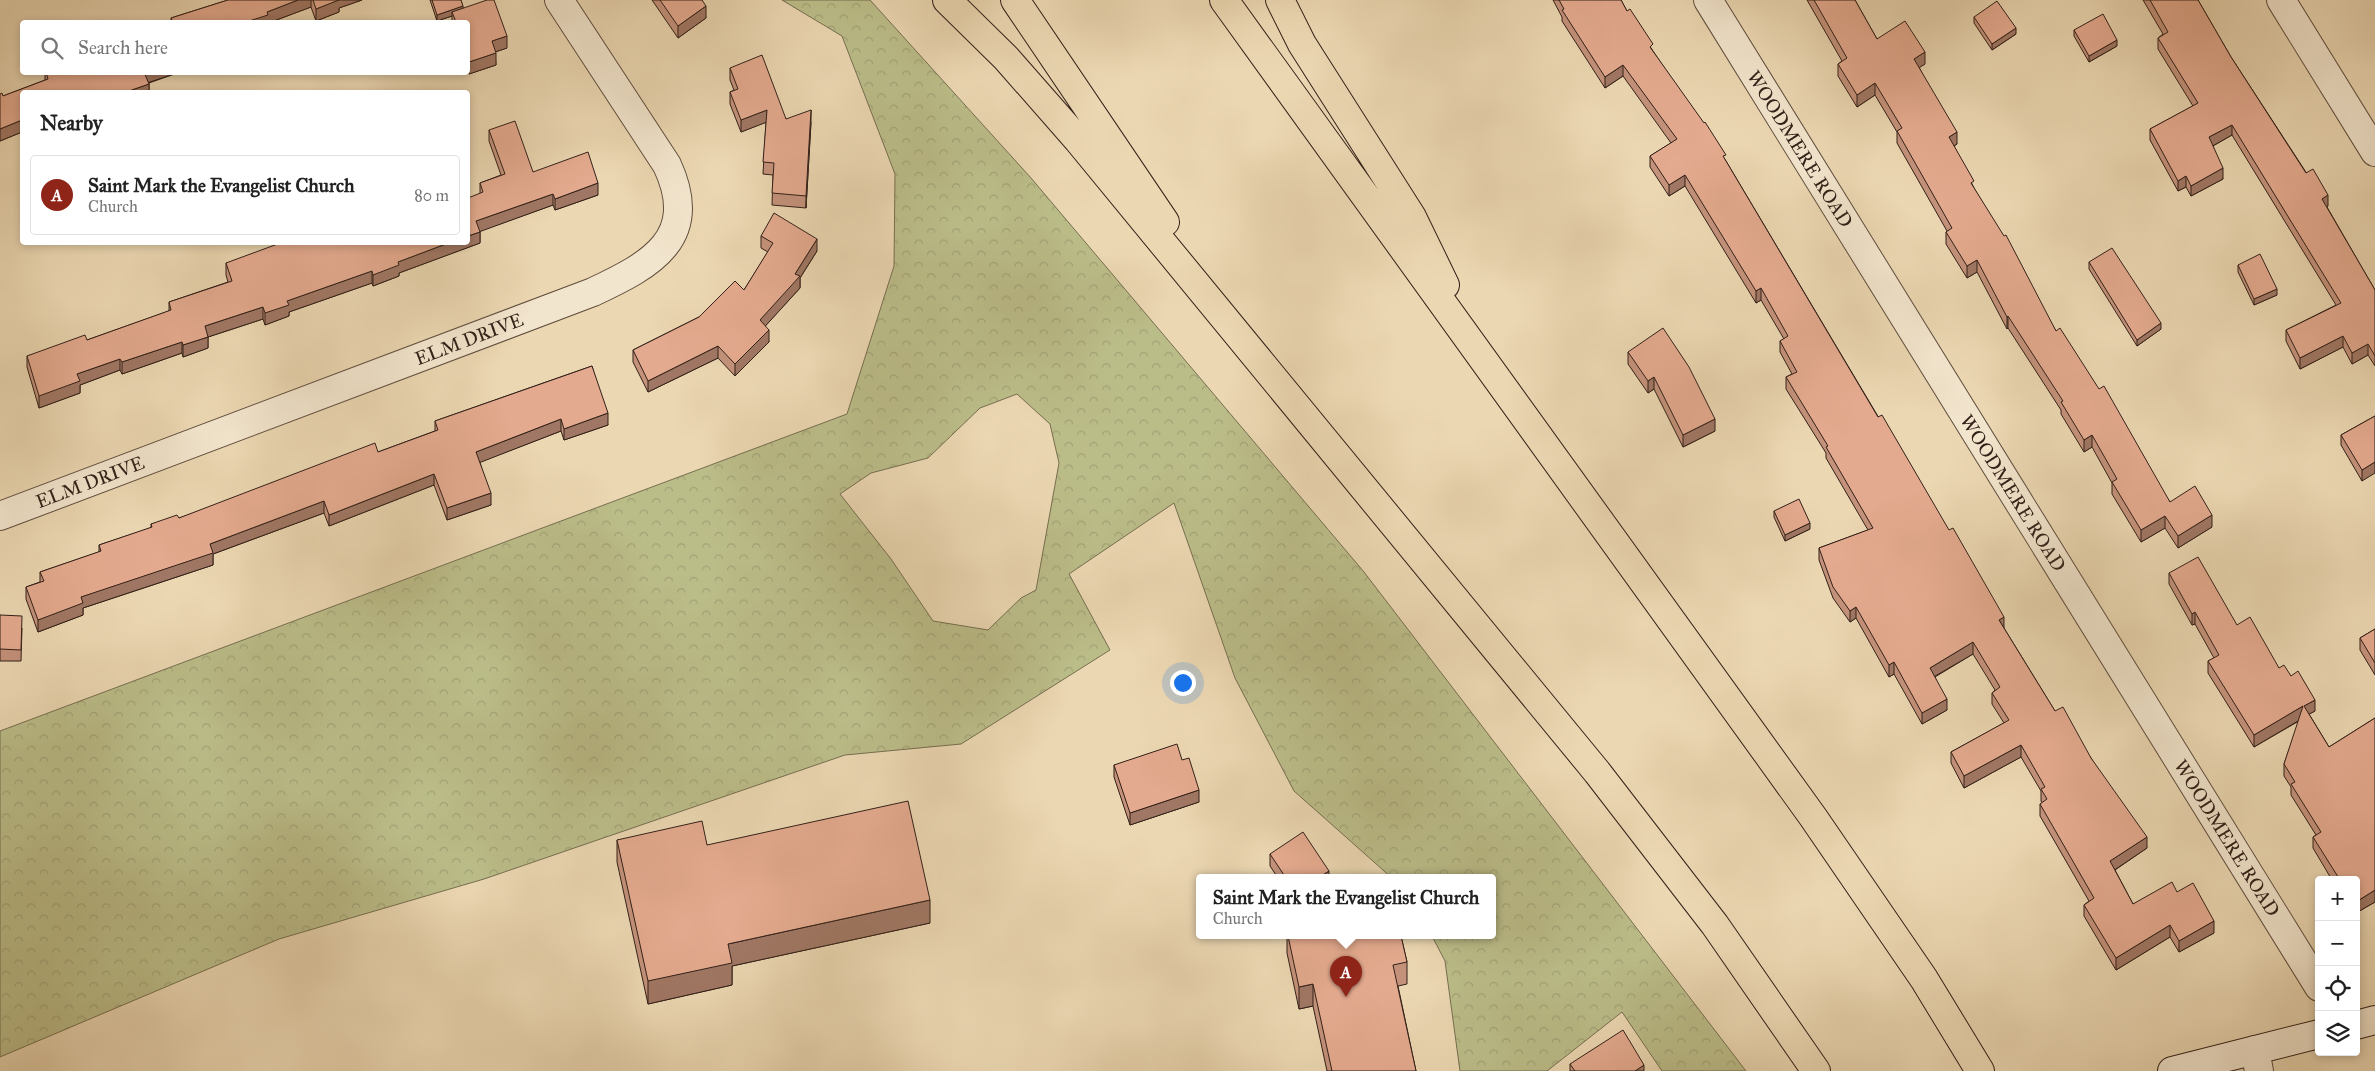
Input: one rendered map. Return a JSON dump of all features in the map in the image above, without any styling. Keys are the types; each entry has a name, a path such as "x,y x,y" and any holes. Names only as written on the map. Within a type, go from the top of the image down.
{"highway":[{"path":"947,0 1006,58 1051,109 1220,312 1649,837 1756,982 1816,1071"},
{"path":"1015,0 1160,214 1220,312"},
{"path":"1224,0 1885,919 1980,1071"},
{"path":"1280,0 1302,44 1412,217 1472,343"}],"street":[{"name":"ELM DRIVE","path":"0,516 593,292 631,274 657,256 670,236 677,218 678,200 675,184 667,165 559,0"},
{"name":"WOODMERE ROAD","path":"1708,0 2315,981"},
{"path":"2281,0 2375,152"},
{"path":"2360,1023 2375,1020"},
{"path":"2172,1071 2257,1061 2315,1036"}],"green space":[{"path":"782,0 870,0 1031,178 1364,572 1746,1071 1662,1071 1622,1012 1547,1071 1460,1071 1445,961 1434,939 1496,939 1496,874 1387,874 1294,791 1235,678 1174,503 1069,574 1110,650 961,744 845,755 484,879 279,939 0,1057 0,731 847,414 894,266 895,174 842,36","holes":["1017,394 1050,424 1059,463 1036,590 1021,598 988,630 933,621 891,559 840,494 871,473 928,458 980,408"]}],"building":[{"path":"228,0 298,0 267,12 268,15 252,20 172,20 171,18"},
{"path":"313,0 339,0 316,9"},
{"path":"432,0 461,0 463,6 437,15"},
{"path":"487,0 494,0 507,36 492,41 496,53 470,62 470,20 455,20 452,12"},
{"path":"660,0 702,0 706,6 678,26"},
{"path":"1559,0 1621,0 1627,11 1630,9 1653,44 1650,47 1705,122 1726,155 1723,156 1878,417 1882,415 1949,530 1953,528 2004,617 1999,620 2055,711 2063,707 2091,758 2147,837 2110,861 2133,904 2172,882 2177,892 2193,883 2214,921 2179,941 2170,925 2116,958 2084,905 2094,898 2040,804 2047,799 2041,789 2045,787 2021,745 1964,776 1951,752 2009,720 1992,693 2000,687 1973,642 1930,668 1947,699 1922,713 1894,662 1889,665 1856,607 1850,611 1833,587 1819,548 1873,528 1826,447 1828,446 1786,377 1797,372 1780,341 1788,336 1761,288 1756,291 1685,175 1669,185 1650,156 1677,139 1623,65 1605,77 1562,10 1564,9"},
{"path":"1814,0 1855,0 1877,39 1905,21 1925,52 1914,59 1957,132 1949,137 1974,181 1971,183 2004,236 2006,235 2056,331 2060,328 2099,389 2104,386 2170,502 2195,486 2212,515 2178,536 2165,516 2141,530 2112,482 2117,479 2092,435 2084,440 2061,402 2063,401 2007,317 1977,260 1967,266 1946,232 1952,228 1897,131 1902,128 1875,83 1857,95 1838,64 1847,58"},
{"path":"2150,0 2198,0 2231,57 2306,173 2313,169 2328,195 2322,199 2375,290 2375,356 2368,344 2352,353 2343,336 2300,358 2286,330 2341,303 2232,125 2209,137 2223,168 2191,186 2186,176 2178,181 2150,129 2198,103 2158,38 2168,32"},
{"path":"1997,1 2016,28 1992,44 1974,17"},
{"path":"2103,14 2117,40 2089,56 2074,30"},
{"path":"762,55 786,119 811,110 806,196 772,193 774,163 763,162 767,110 741,120 730,92 738,89 730,68"},
{"path":"47,75 145,75 149,84 132,90 20,90 20,121 0,129 0,94 2,93 3,96 48,79"},
{"path":"515,121 533,172 588,152 598,183 555,199 553,194 476,221 480,232 470,235 470,197 483,192 480,183 505,174 489,130"},
{"path":"774,213 817,239 795,274 800,276 760,320 769,330 735,364 718,346 648,381 633,350 699,317 735,281 744,290 773,243 761,236"},
{"path":"275,245 443,245 398,262 399,265 373,275 372,271 287,301 289,305 265,313 263,307 205,326 208,337 183,345 182,342 122,362 120,359 77,374 80,381 39,396 27,356 85,335 87,340 171,310 169,302 232,281 226,263"},
{"path":"2112,248 2161,323 2137,340 2089,262"},
{"path":"2260,254 2277,289 2254,299 2238,265"},
{"path":"1663,328 1689,367 1715,419 1683,435 1654,377 1648,381 1628,352"},
{"path":"592,366 608,413 564,429 561,419 476,452 491,493 447,508 434,474 329,515 324,501 210,544 213,553 81,597 83,603 38,620 26,587 44,581 40,572 101,551 99,545 152,527 151,524 177,515 179,518 375,443 378,452 438,430 435,421"},
{"path":"2375,416 2375,462 2362,470 2341,435"},
{"path":"1799,499 1810,523 1785,535 1774,511"},
{"path":"2198,557 2237,625 2250,617 2279,668 2284,665 2291,676 2298,671 2315,700 2304,706 2329,747 2375,718 2375,890 2360,899 2360,876 2337,876 2313,837 2321,832 2291,784 2295,782 2284,764 2303,706 2254,735 2208,661 2219,655 2195,612 2192,614 2169,573"},
{"path":"0,615 22,616 21,650 0,649"},
{"path":"2375,629 2375,663 2360,638"},
{"path":"1177,744 1182,760 1189,758 1199,790 1130,813 1114,765"},
{"path":"908,801 930,900 728,944 732,963 648,981 617,840 702,821 707,845"},
{"path":"1303,832 1329,871 1324,874 1283,874 1270,854"},
{"path":"1289,939 1402,939 1407,962 1393,965 1416,1071 1332,1071 1313,984 1299,987"},
{"path":"1623,1030 1644,1065 1635,1071 1575,1071 1570,1064"}],"place":[{"name":"Saint Mark the Evangelist Church","path":"1346,997"}]}
